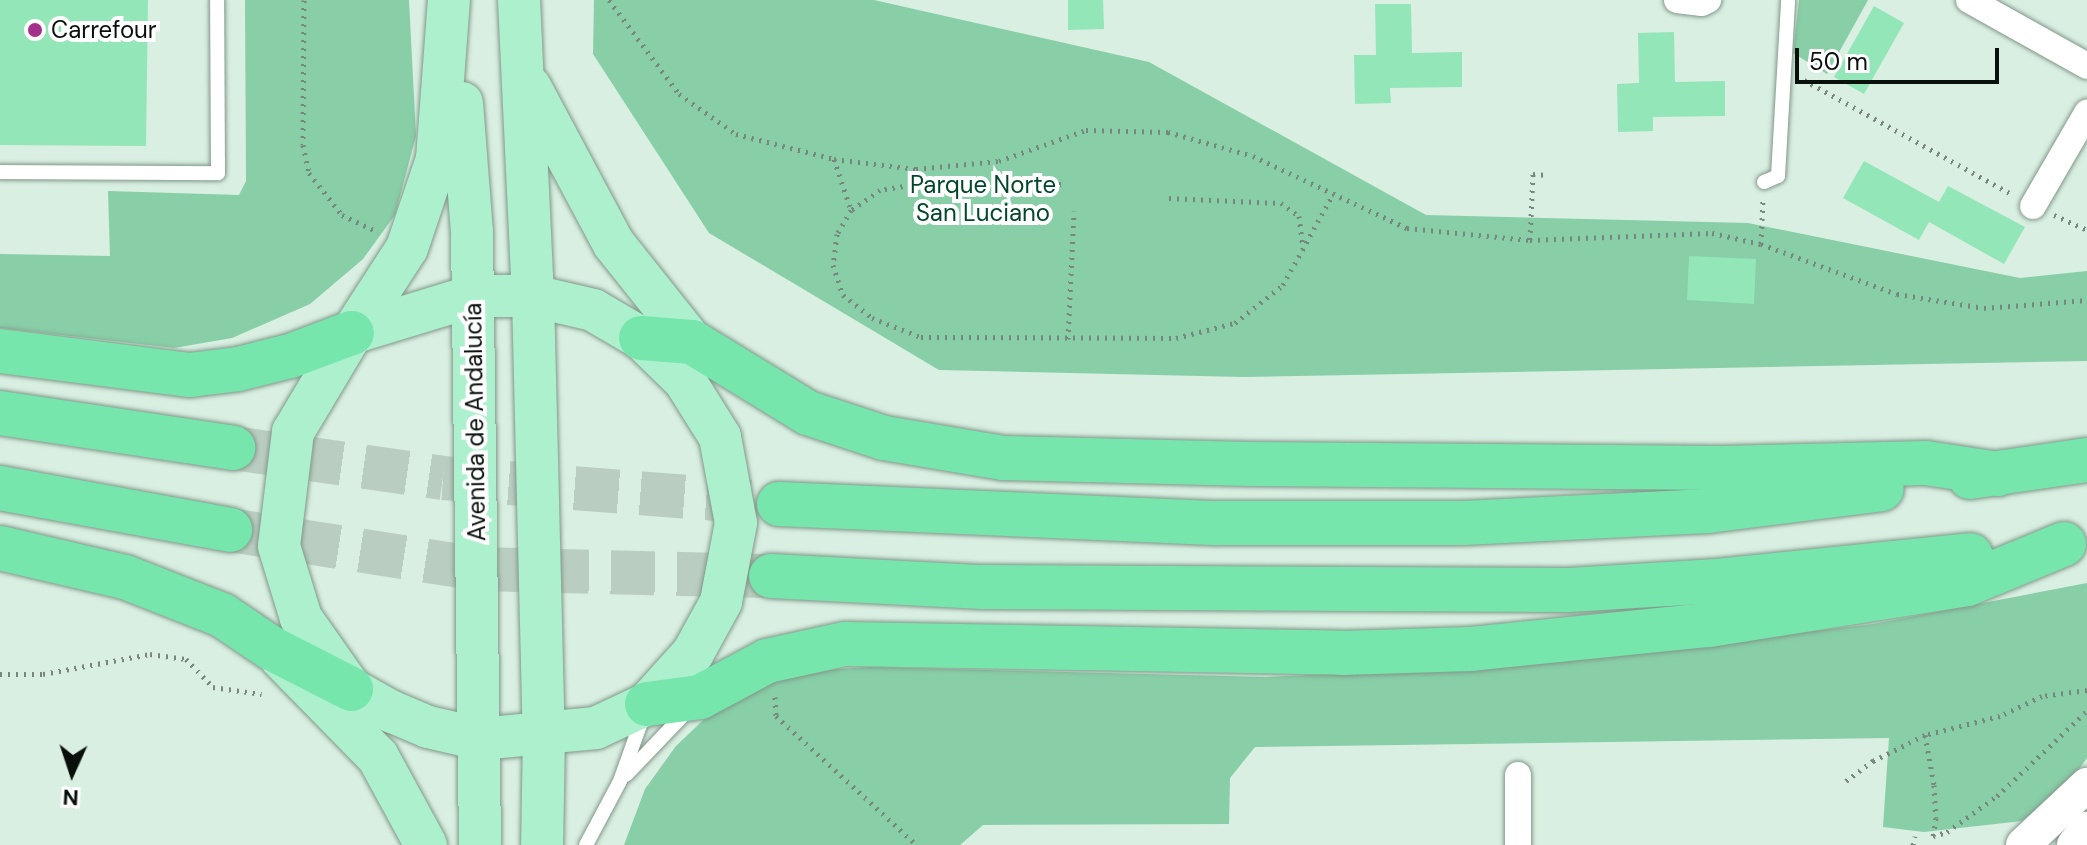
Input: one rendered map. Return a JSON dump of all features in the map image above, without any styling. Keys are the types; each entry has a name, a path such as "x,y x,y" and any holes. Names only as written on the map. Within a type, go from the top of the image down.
{"highway":[{"path":"0,351 190,375 238,369 290,356 352,333"},
{"path":"641,338 692,342 808,413 884,438 1003,458 1250,464 1722,468 1926,463 1998,474"},
{"path":"0,413 233,448"},
{"path":"779,504 1218,523 1463,523 1708,511 2087,460"},
{"path":"0,488 230,530"},
{"path":"647,704 700,697 767,661 845,644 1342,653 1471,649 1709,625 1967,584 2076,542"},
{"path":"771,576 983,587 1569,590 1717,581 2076,542"},
{"path":"0,548 125,577 222,615 271,648 351,689"}],"main road":[{"name":"Avenida de Andalucía","path":"451,0 472,232 480,845"},
{"name":"Avenida de Andalucía","path":"351,689 301,618 279,546 293,432 407,248 437,159 451,0"},
{"path":"519,0 533,296 544,735 542,845"},
{"path":"524,75 614,244 692,342"},
{"path":"351,689 428,727 480,739 596,728 647,704 693,653 721,602 736,523 720,437 685,381 641,338 593,310 533,296 473,296 352,333"},
{"path":"271,648 378,757 426,845"}],"street":[{"path":"1677,0 1708,0"},
{"path":"1969,0 2087,66"},
{"path":"2033,206 2087,113"},
{"path":"1518,775 1518,845"},
{"path":"2023,845 2086,788"},
{"path":"2074,845 2087,829"}],"lane":[{"path":"0,172 218,173 217,0"},
{"path":"1764,182 1778,176 1788,0"},
{"path":"620,781 700,697"},
{"path":"586,845 620,781 647,704"}],"path":[{"path":"304,0 303,145 309,173 342,215 380,233"},
{"path":"609,0 679,94 736,134 834,159 916,169 999,161 1086,130 1168,132 1253,156 1407,228 1530,240 1712,233 1761,244 1897,294 1984,308 2087,300"},
{"path":"1786,70 2033,206 2087,230"},
{"path":"834,159 851,210"},
{"path":"1530,240 1533,174 1548,175"},
{"path":"1761,244 1764,182"},
{"path":"1061,184 907,183 880,190 851,210 837,234 833,265 843,295 872,318 921,337 1176,338 1235,323 1283,285 1333,194"},
{"path":"1169,198 1281,203 1299,216 1303,249"},
{"path":"1068,339 1074,211"},
{"path":"0,674 43,674 150,654 186,659 213,687 261,694"},
{"path":"774,687 776,716 917,845"},
{"path":"1846,781 1873,761 1925,735 2000,716 2042,696 2087,690"},
{"path":"1925,735 1934,785 1936,818 1933,836 1947,832 1997,796 2087,711"},
{"path":"1913,845 1915,836"}],"green space":[{"path":"245,0 409,0 416,136 395,215 363,259 310,304 232,338 174,348 0,328 0,254 110,256 108,191 239,195 246,181"},
{"name":"Parque Norte San Luciano","path":"594,0 874,0 1149,62 1426,215 1748,223 2020,278 2087,271 2087,361 1243,377 939,370 709,233 593,54"},
{"path":"1799,0 1868,0 1827,74 1793,53"},
{"path":"2087,583 2087,758 2068,785 2022,821 1924,832 1883,827 1889,738 1255,747 1230,778 1229,824 983,825 960,845 624,845 645,789 676,746 719,705 788,672 870,667 1266,677 1515,666 1873,624"}],"building":[{"path":"0,0 148,0 146,146 0,145"},
{"path":"1068,0 1103,0 1104,29 1068,30"},
{"path":"1375,4 1411,4 1412,53 1462,52 1462,87 1390,88 1391,103 1355,104 1354,55 1376,55"},
{"path":"1874,6 1904,23 1864,94 1834,77"},
{"path":"1674,32 1675,82 1725,81 1725,116 1653,117 1653,131 1618,132 1617,84 1639,83 1638,33"},
{"path":"1864,161 1939,202 1948,186 2025,227 2004,264 1929,222 1919,240 1843,198"},
{"path":"1689,256 1756,259 1754,304 1687,300"}],"tunnel":[{"path":"233,448 443,478 779,504"},
{"path":"230,530 479,569 765,576"}],"place":[{"name":"Carrefour","path":"35,30"}]}
